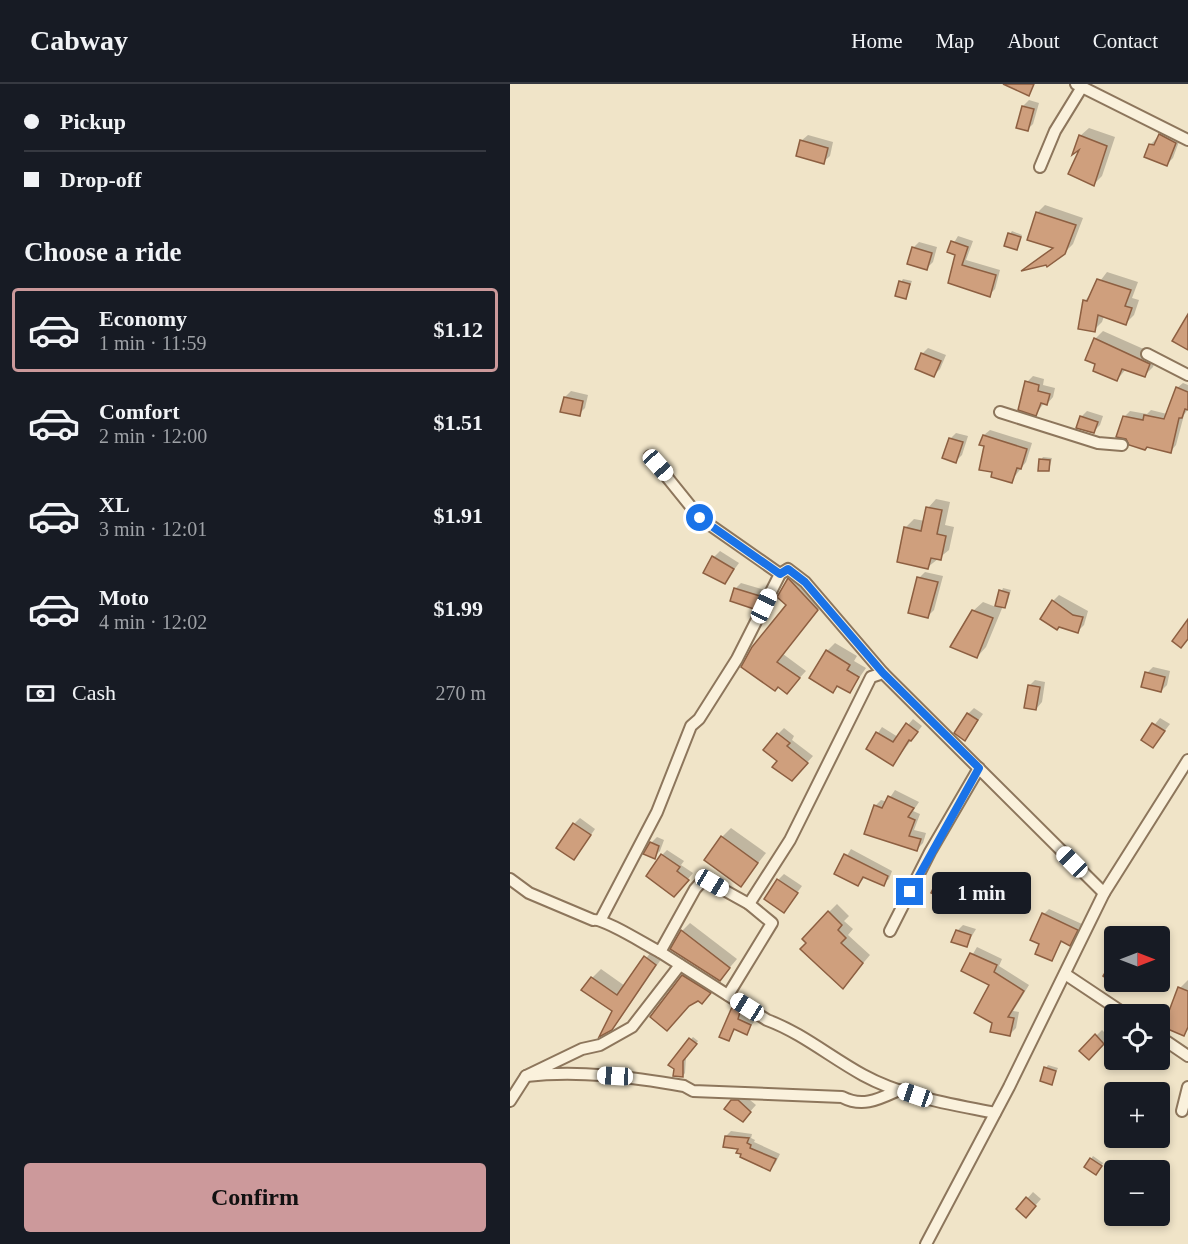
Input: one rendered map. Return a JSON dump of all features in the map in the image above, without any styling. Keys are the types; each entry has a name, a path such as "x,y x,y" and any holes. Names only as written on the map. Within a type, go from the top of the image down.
{"street":[{"path":"1040,167 1055,131 1079,86 1188,140"},
{"path":"1147,354 1188,375"},
{"path":"1000,412 1098,443 1122,445"},
{"path":"650,456 700,518 780,574"},
{"path":"601,919 657,812 692,726 699,719 737,658 780,574 788,569 805,582 883,673 1104,893"},
{"path":"749,904 790,840 871,677 883,673"},
{"path":"926,1244 995,1113 1104,893 1188,760"},
{"path":"890,931 930,852 979,768"},
{"path":"510,879 529,893 593,920 601,919 642,944 660,952 767,1020 784,1026 864,1076 927,1100 995,1113"},
{"path":"660,952 695,889 704,879 749,904 772,923 728,995"},
{"path":"510,1101 526,1076 582,1049 600,1046 632,1027 680,965"},
{"path":"1065,974 1110,1004"},
{"path":"1170,1044 1188,1056"},
{"path":"526,1076 552,1073 615,1076 661,1082 693,1090 842,1098 854,1104 874,1101 899,1090"},
{"path":"1182,1111 1188,1087"}],"building":[{"path":"1003,84 1034,84 1029,96"},
{"path":"1022,106 1034,109 1028,131 1016,128"},
{"path":"1159,134 1176,143 1167,166 1144,157 1149,144 1154,145"},
{"path":"1079,135 1107,146 1094,186 1068,174 1079,150 1072,155"},
{"path":"800,140 828,148 824,164 796,156"},
{"path":"1036,212 1076,225 1065,254 1047,267 1046,265 1021,271 1053,248 1027,240"},
{"path":"1008,233 1021,237 1017,250 1004,246"},
{"path":"951,241 968,247 962,265 996,275 990,297 948,283 955,255 947,252"},
{"path":"912,247 932,253 927,270 907,264"},
{"path":"1097,279 1131,290 1125,306 1132,308 1126,325 1098,315 1095,332 1078,329 1083,300 1087,301"},
{"path":"899,281 910,284 906,299 895,296"},
{"path":"1188,314 1188,350 1172,341"},
{"path":"1094,338 1150,364 1145,377 1122,369 1117,381 1093,371 1095,364 1085,360"},
{"path":"921,353 941,361 934,377 915,369"},
{"path":"1025,381 1039,385 1038,391 1050,394 1047,405 1041,403 1036,416 1018,410"},
{"path":"1176,387 1188,392 1188,410 1185,409 1182,418 1179,418 1171,453 1147,447 1145,450 1129,445 1126,439 1116,437 1123,416 1143,420 1144,415 1164,419"},
{"path":"564,397 583,401 580,416 560,412"},
{"path":"1080,416 1098,422 1094,433 1076,428"},
{"path":"983,435 1027,449 1021,469 1017,468 1012,483 991,477 992,472 979,470 984,446 979,445"},
{"path":"949,438 963,442 956,463 942,458"},
{"path":"1039,459 1050,460 1049,471 1038,471"},
{"path":"926,507 942,510 937,534 946,536 941,560 931,558 928,569 897,562 904,527 921,531"},
{"path":"712,556 734,569 725,584 703,573"},
{"path":"917,577 938,582 928,618 908,613"},
{"path":"788,578 818,610 777,662 800,678 787,694 778,687 775,691 741,667 752,647 786,605 777,597"},
{"path":"734,588 760,596 754,609 730,601"},
{"path":"999,590 1009,593 1005,608 995,606"},
{"path":"1052,600 1073,615 1083,617 1078,633 1059,627 1057,630 1040,619"},
{"path":"972,610 993,618 977,658 950,647"},
{"path":"1188,619 1188,639 1181,648 1172,641"},
{"path":"826,650 850,665 847,670 859,677 850,693 837,686 833,693 809,678"},
{"path":"1145,672 1165,677 1161,692 1141,687"},
{"path":"1028,685 1040,687 1036,710 1024,708"},
{"path":"967,713 978,720 965,741 954,733"},
{"path":"906,723 918,732 911,741 909,740 893,766 866,749 876,732 893,742"},
{"path":"1152,723 1165,731 1153,748 1141,740"},
{"path":"777,733 790,743 787,746 808,763 792,781 772,767 777,761 763,750"},
{"path":"888,796 914,808 908,817 915,820 909,836 921,839 917,851 864,834 874,805 882,808"},
{"path":"573,823 591,835 574,860 556,848"},
{"path":"721,836 758,863 741,887 704,860"},
{"path":"650,842 659,846 655,859 643,854"},
{"path":"661,854 680,867 677,871 689,880 674,897 646,876"},
{"path":"844,854 888,876 884,886 863,877 858,886 834,874"},
{"path":"777,879 798,893 784,913 764,899"},
{"path":"937,880 954,888 948,901 931,893"},
{"path":"828,911 842,925 838,930 846,938 841,943 863,963 843,989 800,949 806,943 802,939"},
{"path":"1042,913 1078,930 1070,946 1061,941 1052,961 1035,954 1039,944 1030,940"},
{"path":"681,930 730,968 720,981 670,949"},
{"path":"956,930 971,935 967,947 951,942"},
{"path":"970,953 997,965 994,972 1024,991 1008,1017 1014,1018 1010,1036 990,1032 992,1023 974,1013 989,985 961,971"},
{"path":"644,956 656,965 612,1030 599,1037 612,1011 581,990 591,977 617,995"},
{"path":"682,975 711,993 702,1004 698,1001 689,1006 667,1031 650,1017"},
{"path":"1178,987 1188,991 1188,1027 1184,1036 1170,1030 1170,1008"},
{"path":"732,1007 740,1012 738,1019 751,1025 747,1035 734,1029 729,1041 719,1037"},
{"path":"1095,1034 1104,1044 1089,1060 1079,1051"},
{"path":"689,1038 697,1044 683,1061 683,1077 673,1076 674,1069 668,1065"},
{"path":"1044,1067 1056,1071 1052,1085 1040,1081"},
{"path":"731,1100 738,1100 751,1112 743,1122 724,1109"},
{"path":"725,1136 749,1138 747,1143 751,1145 750,1148 776,1159 770,1171 740,1157 741,1154 736,1153 738,1149 723,1147"},
{"path":"1090,1158 1102,1166 1096,1175 1084,1167"},
{"path":"1026,1197 1036,1206 1026,1218 1016,1209"}],"route":[{"path":"700,518 780,574 788,569 805,582 883,673 979,768 930,852 910,892"}]}
